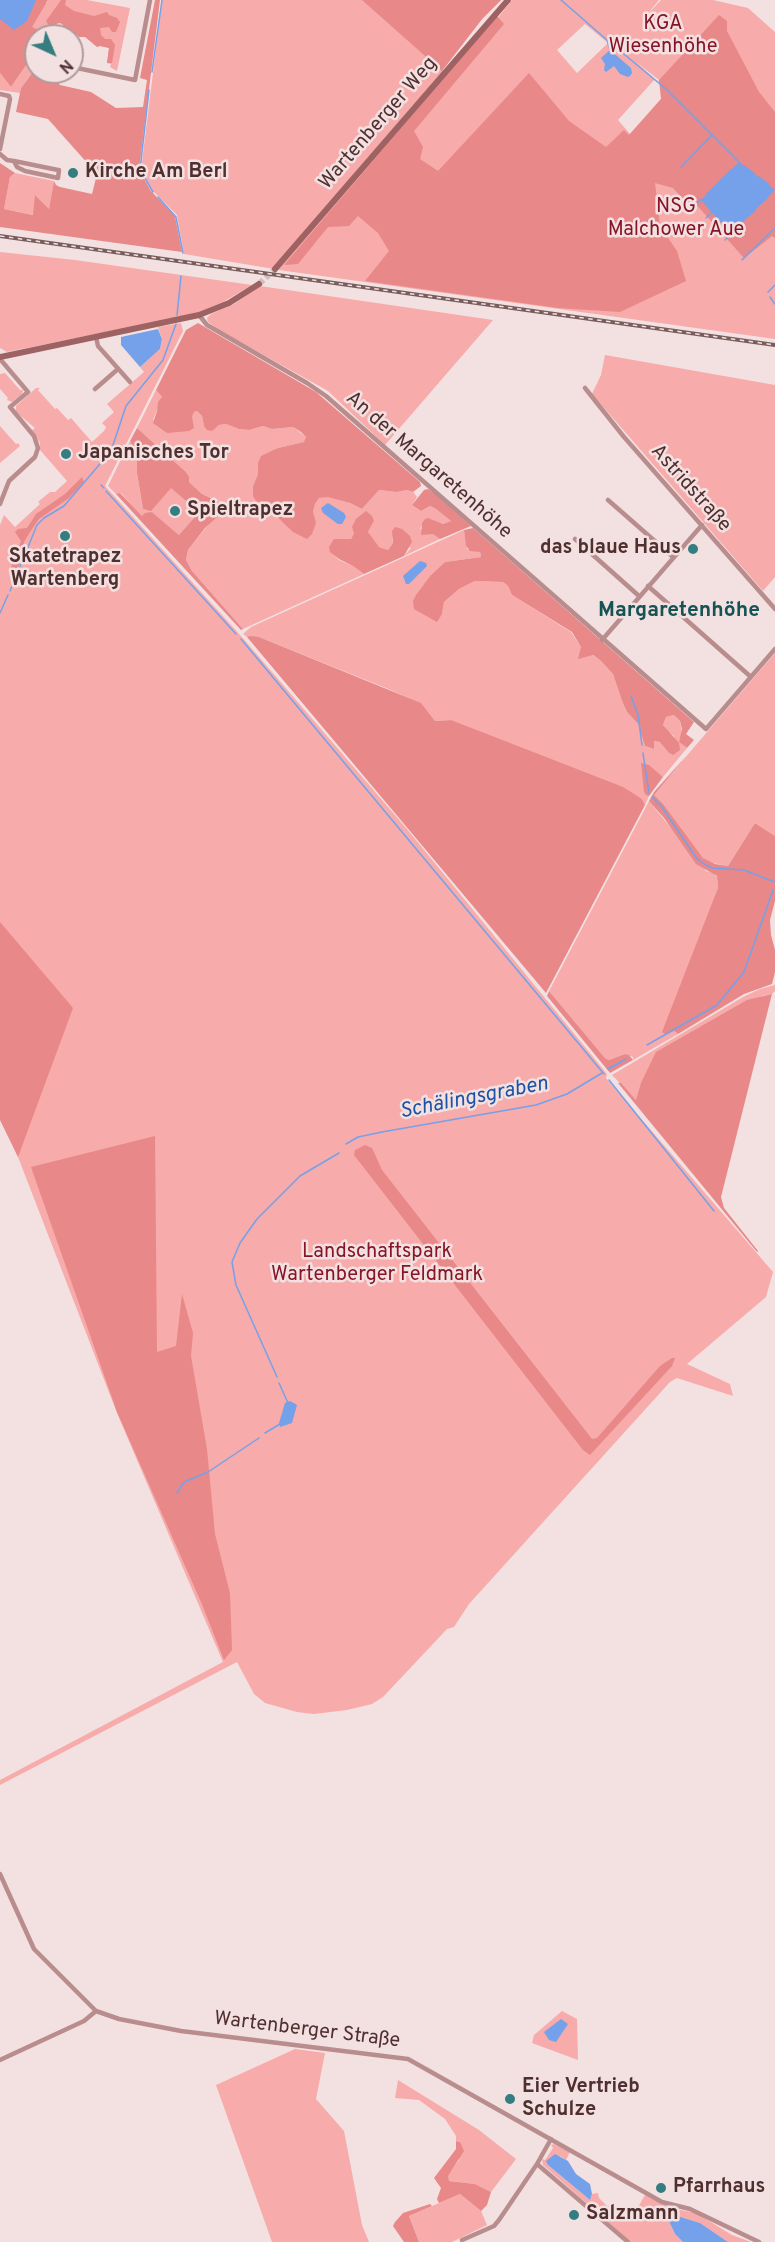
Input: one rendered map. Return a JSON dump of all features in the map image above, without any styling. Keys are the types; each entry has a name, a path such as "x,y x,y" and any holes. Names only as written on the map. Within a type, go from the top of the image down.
{"main road":[{"name":"Wartenberger Weg","path":"275,269 508,0"},
{"path":"0,358 199,315 229,303 260,284"}],"street":[{"path":"84,69 135,80 150,0"},
{"path":"0,94 9,96 10,99 0,149"},
{"path":"0,154 7,160 14,161 59,170 58,178 25,171 17,167 14,161"},
{"name":"An der Margaretenhöhe","path":"199,315 207,325 326,396 706,729 751,677"},
{"path":"96,337 98,346 130,382"},
{"path":"0,358 28,392 10,407 34,436 38,448 35,457 9,481 0,504"},
{"path":"96,389 118,369"},
{"name":"Astridstraße","path":"585,388 620,432 775,609"},
{"path":"608,500 673,557"},
{"path":"602,640 702,525"},
{"path":"575,539 639,596"},
{"path":"648,586 751,677 775,649"},
{"path":"0,1874 34,1949 96,2011 75,2026 0,2060"},
{"name":"Wartenberger Straße","path":"96,2011 118,2019 169,2030 408,2059 662,2202 690,2209 759,2242"},
{"path":"462,2240 494,2226 537,2164 551,2139"},
{"path":"537,2164 628,2242"}],"green space":[{"path":"0,0 47,3 48,0 87,0 130,8 117,71 107,63 109,48 93,44 96,23 50,20 48,24 24,24 24,32 0,38"},
{"name":"KGA Wiesenhöhe","path":"162,0 501,0 483,18 416,47 451,77 512,0 659,0 646,16 661,0 713,0 748,8 775,32 775,339 286,271 184,254 177,215 152,190 141,170","holes":["585,24 608,43 577,73 557,50","636,62 659,80 668,91 630,134 618,120 655,79"]},
{"path":"24,68 24,84 20,93 0,90 0,73 11,87"},
{"path":"15,173 54,181 49,210 36,196 34,215 4,209 10,177"},
{"path":"0,252 75,260 252,285 223,302 194,314 7,352 0,348"},
{"path":"260,286 493,320 385,445 328,391 208,322 207,318 211,314 234,304"},
{"name":"Landschaftspark Wartenberger Feldmark","path":"181,323 183,331 105,486 241,636 407,829 607,1074 606,1078 773,1272 766,1297 687,1364 730,1384 733,1396 677,1378 670,1382 469,1604 454,1627 447,1629 383,1697 372,1704 347,1710 314,1714 297,1712 265,1703 254,1694 237,1662 0,1785 0,1780 223,1662 117,1413 18,1157 0,1119 0,525 4,515 15,527 40,504 38,502 50,492 55,492 67,481 40,450 40,443 32,430 35,428 16,412 16,406 36,388 40,388 38,390 55,409 57,408 68,420 71,418 92,442 104,431 106,427 102,423 114,412 107,404 144,372 140,367 160,349 162,339 158,327"},
{"path":"605,355 775,385 775,577 763,591 592,394 601,375"},
{"path":"5,373 20,390 23,390 22,394 12,402 7,400 8,398 0,389 0,374"},
{"path":"156,390 162,397 153,420 192,417 197,411 202,416 204,426 212,430 219,425 226,424 249,430 263,426 272,429 293,427 306,437 305,442 278,448 258,463 258,474 253,486 256,501 277,517 313,512 319,498 327,496 362,509 379,490 397,492 407,490 413,492 417,497 412,505 421,511 430,506 451,521 443,524 425,519 420,529 436,534 440,539 404,556 411,548 392,537 393,543 388,550 379,547 372,539 368,532 374,521 354,533 351,539 330,547 330,551 339,560 364,574 243,629 192,571 186,560 188,550 216,515 228,507 227,504 202,494 189,482 186,472 137,428"},
{"path":"0,426 20,446 0,463"},
{"path":"130,441 137,453 137,473 143,509 151,510 171,487 199,512 179,535 152,512 142,517 121,493 116,494 108,486"},
{"path":"464,530 467,549 480,552 481,557 445,562 431,575 442,614 444,602 459,589 475,581 503,582 508,586 512,595 571,632 581,647 601,661 613,674 622,701 627,712 638,724 645,746 654,749 654,741 661,742 668,752 674,736 663,725 666,717 674,715 680,721 682,734 679,742 687,748 663,777 649,766 649,796 645,805 642,799 451,720 435,721 420,703 386,688 259,637 247,637 243,634 251,627"},
{"path":"775,653 775,836 755,823 728,866 708,862 653,795"},
{"path":"649,801 706,871 717,877 718,888 674,1031 678,1034 633,1060 633,1057 625,1054 609,1060 549,991"},
{"path":"775,985 775,991 772,994 762,996 636,1100 612,1075 743,997"},
{"path":"562,2011 577,2019 578,2060 532,2043 534,2035"},
{"path":"295,2049 325,2053 316,2099 344,2131 362,2225 369,2242 272,2242 216,2085"},
{"path":"398,2080 479,2130 516,2159 491,2192 475,2184 449,2181 447,2176 459,2160 460,2142 456,2141 456,2136 445,2119 419,2100 395,2098"},
{"path":"554,2144 570,2152 566,2160 560,2156 548,2165 590,2200 592,2194 598,2193 599,2198 607,2206 624,2209 633,2216 645,2195 671,2208 696,2213 732,2235 751,2242 728,2242 700,2223 671,2214 659,2213 668,2219 675,2234 683,2242 631,2242 543,2165 542,2159 545,2160 553,2148 551,2145"},
{"path":"460,2194 481,2211 487,2225 452,2242 419,2242 409,2216"}],"shaded area":[{"path":"0,0 48,0 34,24 24,24 24,68 11,87 0,73"},
{"path":"61,0 66,0 65,5 74,11 94,16 107,12 117,18 120,22 116,32 112,32 109,27 100,28 101,35 105,39 111,39 115,45 112,63 107,63 109,48 97,47 84,37 84,24 48,24 46,21"},
{"path":"155,0 160,0 139,170 151,191 175,216 182,252 0,227 0,163 15,173 10,177 4,209 33,215 35,195 49,209 54,181 60,187 92,194 97,174 48,119 16,112 24,84 59,84 91,92 116,108 143,107 147,80 140,78"},
{"path":"362,0 501,0 483,18 442,71"},
{"name":"NSG Malchower Aue","path":"719,15 727,21 727,31 759,92 775,112 775,238 772,236 744,258 694,202 689,206 673,188 655,183 660,226 677,251 686,281 620,312 558,308 365,281 389,251 378,233 358,216 349,226 328,227 298,264 284,265 497,16 504,24 414,131 423,147 420,159 438,171 529,73 569,121 606,147 624,130 629,135 661,99 659,80"},
{"path":"198,323 316,392 420,482 421,486 413,492 379,490 362,509 328,497 319,498 313,512 316,523 312,534 307,539 293,532 268,508 256,501 253,496 253,486 261,456 278,448 304,442 306,437 301,432 293,427 272,429 263,426 249,430 226,424 219,425 212,431 207,430 202,416 197,411 192,417 194,428 189,431 167,433 153,423 158,402 162,397 156,390 186,330"},
{"path":"137,428 186,472 189,482 202,494 229,506 205,528 188,550 186,560 192,571 243,629 241,630 116,494 120,493 142,516 152,512 179,535 199,512 171,488 151,511 143,509 137,473 137,453 130,441"},
{"path":"82,477 84,482 69,498 39,519 24,542 22,559 11,578 10,570 21,541 15,532 18,529 27,528 36,514 65,494"},
{"path":"428,489 471,526 440,539 433,534 421,535 422,523 425,519 443,524 451,521 430,506 421,511 412,505 424,490"},
{"path":"366,511 374,521 368,532 379,547 388,550 393,543 392,531 395,527 402,529 410,536 412,542 404,556 364,574 339,559 330,552 329,547 334,539 351,539 354,533 352,527 356,519"},
{"path":"473,528 694,722 686,734 694,740 687,748 679,742 682,729 680,721 674,715 666,717 663,725 679,743 680,750 673,755 660,742 654,741 654,749 645,746 638,724 627,712 622,701 613,674 593,655 578,659 581,647 572,632 512,595 508,586 503,582 475,581 459,589 444,602 442,614 437,622 414,609 413,601 416,595 431,575 445,562 481,557 480,552 470,551 466,546 464,530"},
{"path":"247,637 259,637 421,703 435,721 451,720 623,787 642,799 645,805 546,993"},
{"path":"686,756 654,795 703,858 715,864 728,866 755,823 775,836 775,901 770,920 775,950 775,972 772,984 744,994 678,1034 674,1031 665,1034 662,1032 718,888 717,876 696,864 664,818 649,801 654,792"},
{"path":"641,763 649,765 663,777 649,796 644,792"},
{"path":"0,922 73,1008 18,1157 0,1120"},
{"path":"549,991 605,1058 609,1060 625,1054 633,1060 610,1073 547,996"},
{"path":"772,994 721,1197 724,1208 757,1252 618,1083 621,1083 636,1100 641,1083 656,1052 747,1000"},
{"path":"155,1136 157,1352 176,1346 182,1294 193,1333 191,1356 207,1449 215,1534 230,1593 232,1650 224,1660 201,1602 117,1412 31,1167"},
{"path":"365,1145 372,1148 382,1170 592,1439 597,1438 660,1366 675,1358 672,1366 590,1455 583,1450 354,1155 355,1150"},
{"path":"456,2141 460,2142 464,2151 448,2176 449,2181 475,2184 491,2192 487,2205 481,2211 460,2194 439,2203 437,2199 441,2188 434,2178 456,2149"},
{"path":"430,2204 432,2206 409,2216 419,2242 404,2242 393,2226 395,2222 403,2213"}],"water":[{"path":"0,0 36,0 27,21 14,30 0,19"},
{"path":"610,50 631,68 630,76 620,74 614,66 606,72 604,70 605,64 601,58"},
{"path":"739,162 775,190 731,234 701,200"},
{"path":"158,329 162,339 160,349 140,367 121,345 121,337"},
{"path":"328,503 344,513 346,517 342,524 338,524 323,513 321,508"},
{"path":"420,561 426,563 427,566 409,584 406,584 403,576"},
{"path":"290,1401 297,1405 292,1423 280,1427 285,1403"},
{"path":"561,2019 568,2024 556,2042 549,2040 544,2032"},
{"path":"555,2154 568,2161 576,2174 590,2184 592,2194 590,2200 548,2165 546,2161"},
{"path":"658,2212 700,2223 728,2242 683,2242 675,2234 668,2219"}],"waterway":[{"path":"152,72 162,0"},
{"path":"561,0 607,40 610,50"},
{"path":"607,40 666,89 740,163"},
{"path":"149,90 140,170 153,192"},
{"path":"681,167 712,135"},
{"path":"744,166 755,174"},
{"path":"707,194 731,170"},
{"path":"759,177 769,184"},
{"path":"158,197 176,217 183,253"},
{"path":"759,205 767,198"},
{"path":"696,205 701,199"},
{"path":"749,216 756,209"},
{"path":"706,218 712,212"},
{"path":"742,260 775,228"},
{"path":"725,240 735,230"},
{"path":"177,315 181,276"},
{"path":"768,292 775,285"},
{"path":"770,297 775,304"},
{"path":"10,591 37,525 64,506 111,451 126,406 163,360 176,324"},
{"path":"101,485 104,488"},
{"path":"106,491 236,634"},
{"path":"0,613 8,595"},
{"path":"241,639 604,1074"},
{"path":"631,696 638,715 642,745"},
{"path":"643,753 649,793"},
{"path":"652,797 662,807 697,859 712,868 744,870 775,882"},
{"name":"Schälingsgraben","path":"647,1045 717,1005 744,972 773,890"},
{"name":"Schälingsgraben","path":"608,1069 626,1059"},
{"name":"Schälingsgraben","path":"346,1144 358,1137 382,1132 536,1105 567,1094 602,1073"},
{"path":"609,1080 714,1211"},
{"name":"Schälingsgraben","path":"277,1377 236,1285 232,1262 240,1243 257,1219 300,1176 339,1153"},
{"name":"Schälingsgraben","path":"279,1383 288,1403"},
{"name":"Schälingsgraben","path":"265,1433 280,1424"},
{"name":"Schälingsgraben","path":"177,1493 184,1482 208,1472 259,1438"}],"tunnel":[{"path":"259,284 275,269"}],"railway":[{"path":"0,236 775,345"}],"place":[{"name":"Kirche Am Berl","path":"73,173"},
{"name":"Japanisches Tor","path":"66,454"},
{"name":"Spieltrapez","path":"175,511"},
{"name":"Skatetrapez Wartenberg","path":"65,536"},
{"name":"das blaue Haus","path":"693,549"},
{"name":"Eier Vertrieb Schulze","path":"510,2099"},
{"name":"Pfarrhaus","path":"661,2188"},
{"name":"Salzmann","path":"574,2215"}],"district":[{"name":"Margaretenhöhe","path":"679,612"}]}
